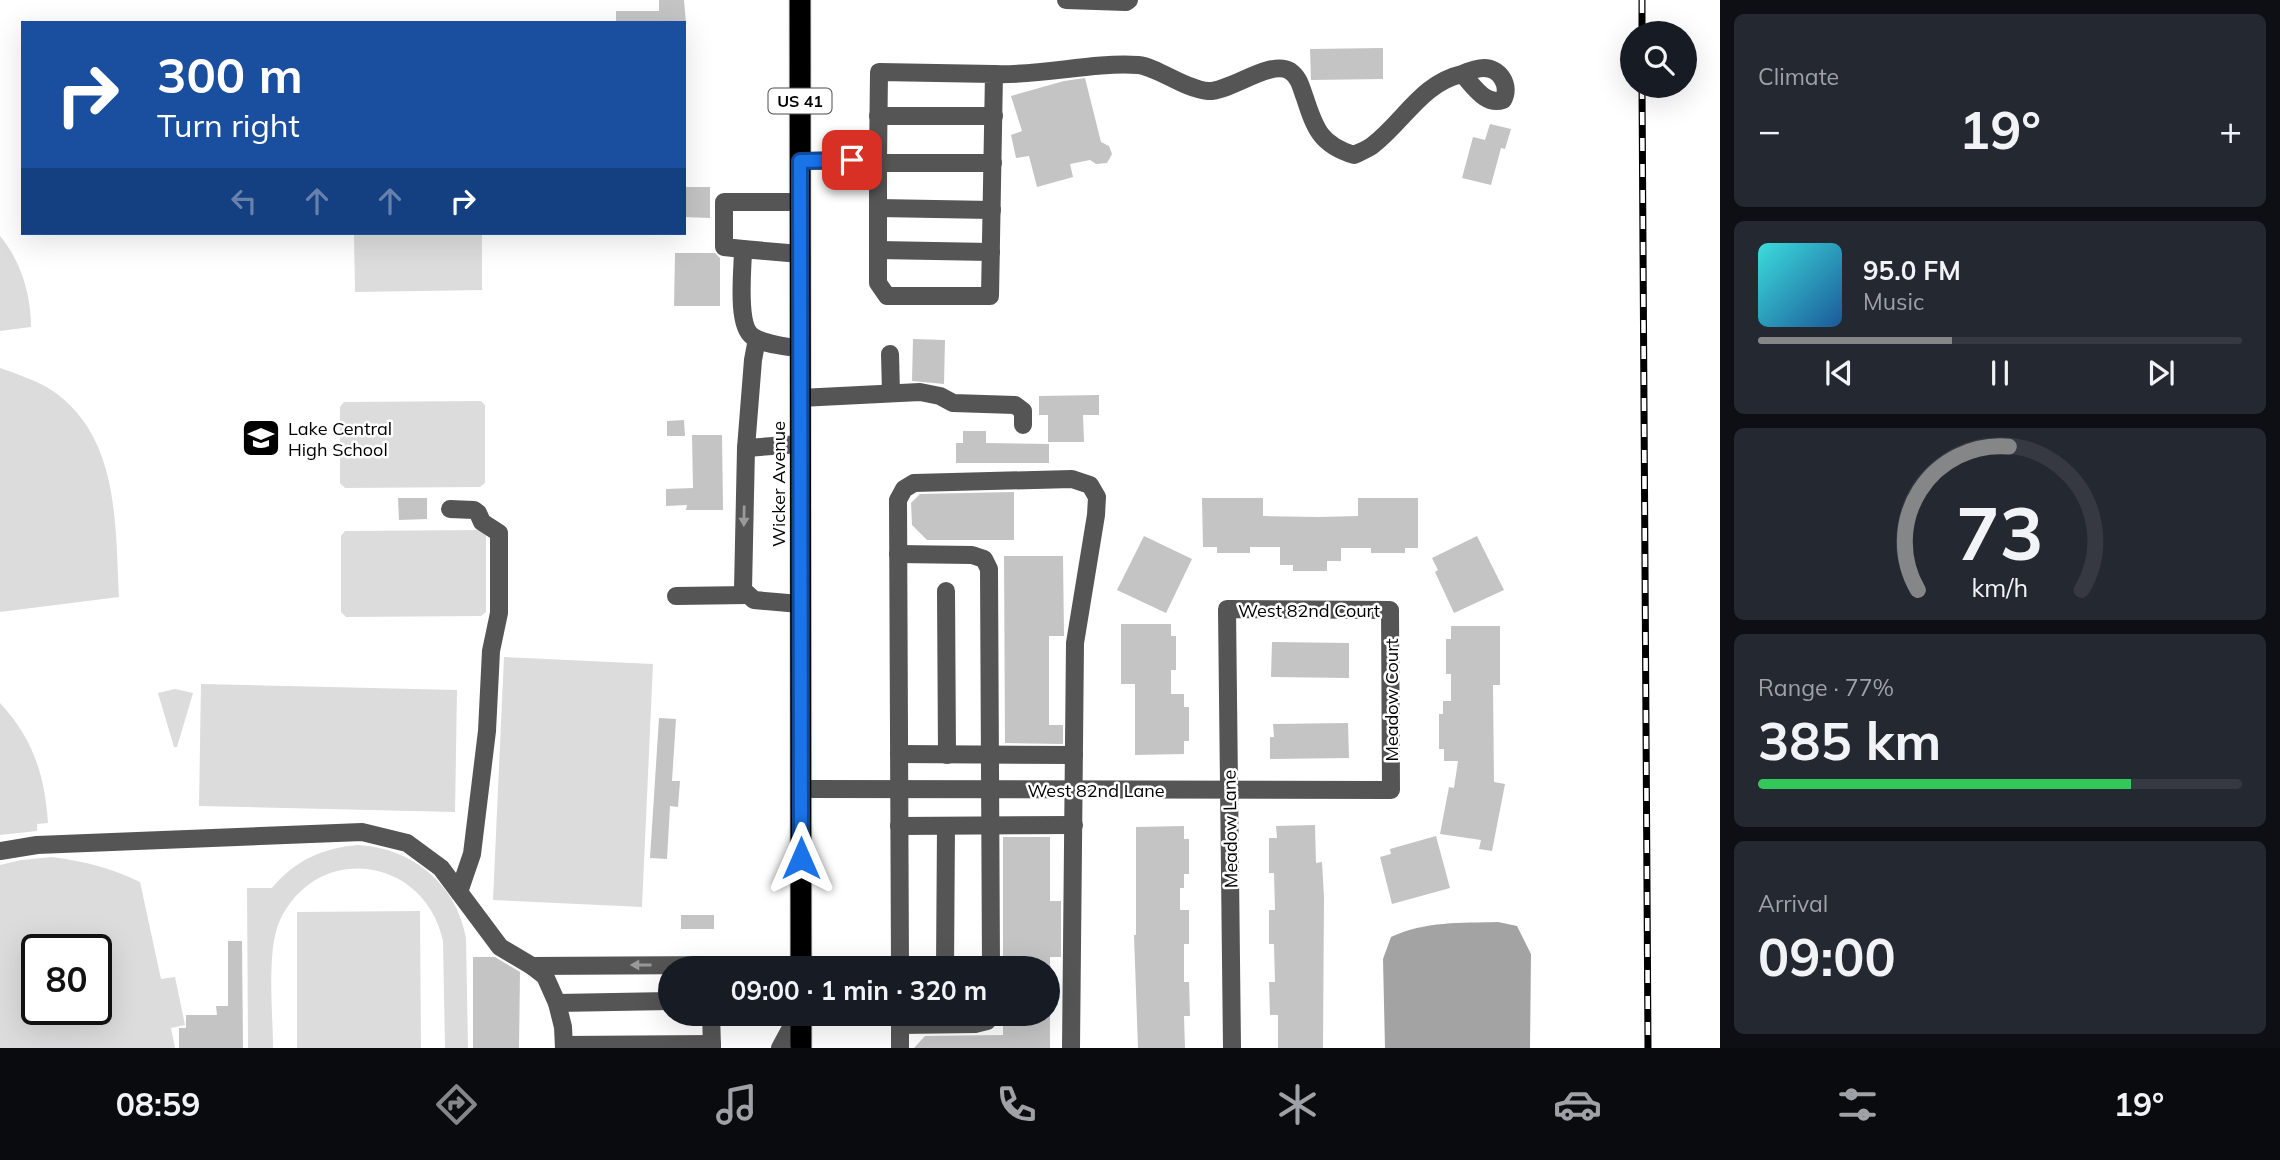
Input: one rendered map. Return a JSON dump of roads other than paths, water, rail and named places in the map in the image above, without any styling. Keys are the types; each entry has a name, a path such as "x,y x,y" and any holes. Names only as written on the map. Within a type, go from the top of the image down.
{"highway":[{"name":"Wicker Avenue","path":"800,0 801,956"},
{"path":"800,1026 801,1048"}],"street":[{"path":"1066,0 1129,0"},
{"path":"994,74 990,296 887,296 878,283 878,72 994,74 1023,75 1088,66 1142,65 1179,83 1210,91 1274,69 1288,70 1300,80 1319,134 1337,150 1354,155 1373,145 1435,84 1462,74"},
{"path":"878,116 994,116"},
{"path":"800,161 993,163"},
{"path":"800,202 724,202 724,247 800,254"},
{"path":"878,208 992,210"},
{"path":"743,249 743,320 750,335 800,349"},
{"path":"878,250 991,252"},
{"path":"758,339 752,360 746,448 743,590 754,600 800,604"},
{"path":"890,354 891,393"},
{"path":"800,398 920,392 953,403 1015,405 1023,411 1023,425"},
{"path":"746,448 800,444"},
{"path":"900,956 898,500 904,489 914,483 1072,480 1090,485 1097,497 1075,643 1071,1048"},
{"path":"450,509 474,510 482,522 499,533 500,569 499,613 491,650 487,731 472,854 459,892"},
{"path":"898,554 972,555 984,559 989,569 991,956"},
{"path":"946,591 947,755"},
{"path":"676,596 748,595"},
{"name":"West 82nd Court","path":"1227,610 1390,610"},
{"name":"Meadow Lane","path":"1227,610 1232,1048"},
{"name":"Meadow Court","path":"1390,610 1391,790"},
{"path":"899,754 1074,755"},
{"name":"West 82nd Lane","path":"801,789 1391,790"},
{"path":"899,826 1074,825"},
{"path":"945,956 946,826"},
{"path":"0,851 37,845 362,832 407,843 441,868 499,947 532,965 545,976 557,1003 563,1027 564,1047 712,1046 711,1026"},
{"path":"532,965 658,966"},
{"path":"557,1003 658,1001"},
{"path":"780,1048 793,1026"},
{"path":"900,1026 900,1048"}],"railway":[{"path":"1642,0 1642,21"},
{"path":"1642,98 1648,1048"}],"place":[{"name":"Lake Central High School","path":"261,438"}]}
